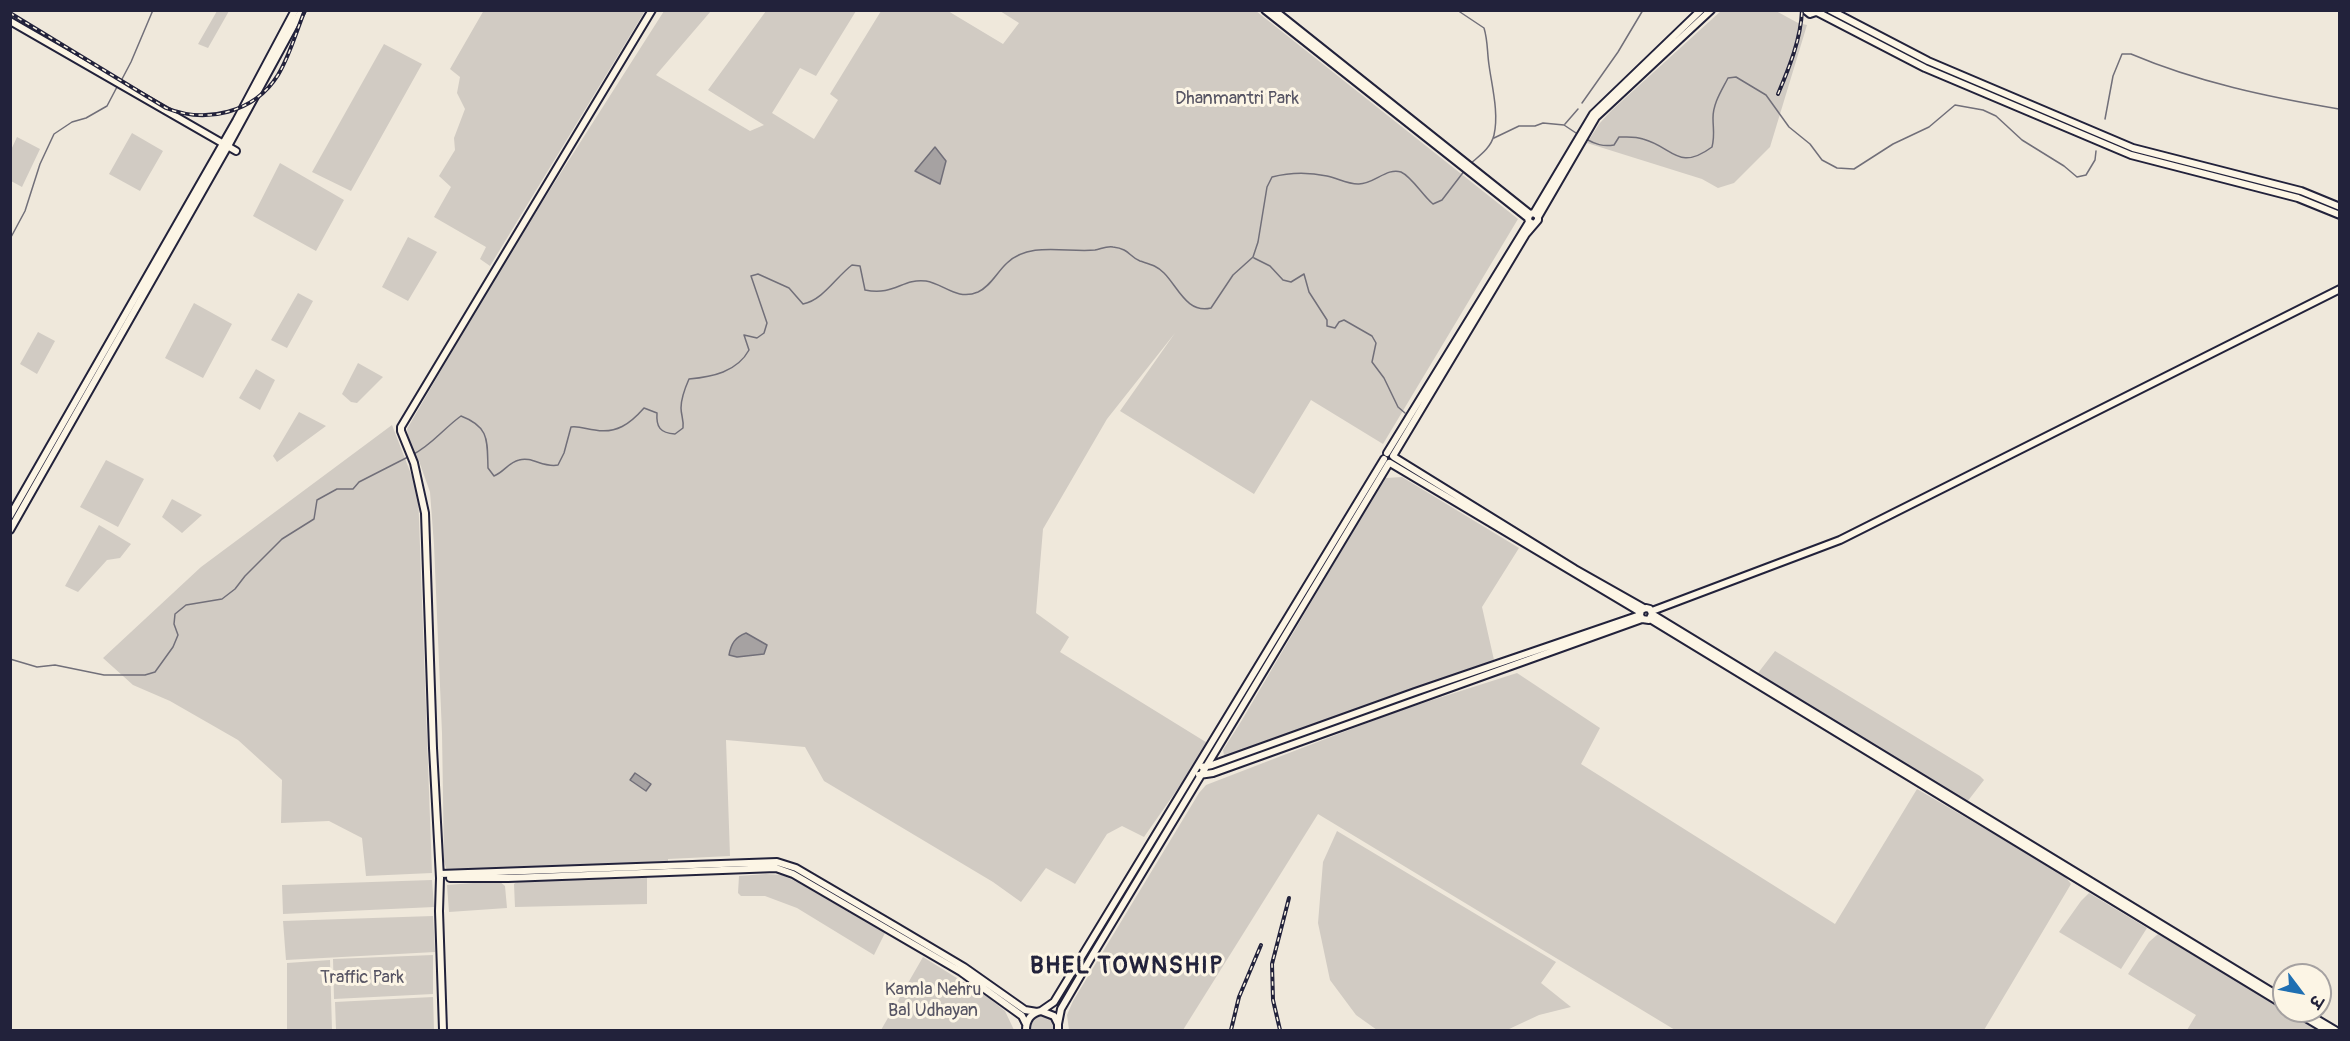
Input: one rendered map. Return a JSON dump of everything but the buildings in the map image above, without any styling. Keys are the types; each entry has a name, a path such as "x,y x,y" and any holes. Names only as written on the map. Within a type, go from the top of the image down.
{"main road":[{"path":"226,145 295,10"},
{"path":"10,530 302,10"},
{"path":"443,1030 438,911 440,876 425,513 414,463 401,431 403,423 652,10"},
{"path":"1265,10 1280,19 1532,218"},
{"path":"1274,10 1280,19"},
{"path":"1586,131 1593,114 1701,10"},
{"path":"1026,1027 1032,1015 1054,1002 1190,776 1229,720 1390,459 1586,131 1596,117 1711,10"},
{"path":"1805,10 1810,14 1818,11 1925,68 2131,155 2298,198 2340,215"},
{"path":"1830,10 1928,61 2133,148 2290,188 2340,207"},
{"path":"10,21 236,151"},
{"path":"1651,615 1840,540 2340,290"},
{"path":"10,516 117,336"},
{"path":"1390,459 1641,614 1651,615 2272,998"},
{"path":"1190,776 1224,769 1641,614"},
{"path":"1196,767 1205,766 1641,614 1651,615 2272,992"},
{"path":"1058,1027 1061,1008 1200,775 1229,720"},
{"path":"440,876 508,878 776,868 793,874 843,902 1025,1010 1050,1013 1058,1027"},
{"path":"996,994 1022,1016 1026,1027"}],"green space":[{"path":"484,10 645,11 490,266 480,259 486,247 434,217 451,187 439,176 455,150 454,138 465,109 457,93 460,77 450,69"},
{"path":"1722,10 1776,11 1798,23 1807,25 1770,147 1734,183 1718,188 1702,179 1587,143 1599,124 1612,110"},
{"path":"217,11 229,11 208,48 198,44"},
{"name":"Dhanmantri Park","path":"664,11 711,11 656,75 750,131 764,125 708,90 766,11 856,11 816,76 800,68 772,113 814,139 838,100 830,94 881,11 948,11 1003,44 1019,23 1000,11 1256,11 1518,219 1383,444 1311,400 1254,494 1120,411 1175,333 1107,419 1043,529 1036,613 1069,637 1060,652 1209,744 1144,837 1122,826 1107,834 1075,884 1046,868 1021,902 993,882 824,781 805,747 726,740 730,856 668,859 668,862 447,871 444,861 442,733 430,492 419,461 410,448 407,429 502,265"},
{"path":"384,44 422,64 351,191 312,172"},
{"path":"132,133 163,151 140,191 109,174"},
{"path":"17,137 40,149 22,187 11,181 11,150"},
{"path":"280,163 344,200 316,251 253,216"},
{"path":"408,237 437,252 408,301 382,287"},
{"path":"298,293 313,301 287,348 271,340"},
{"path":"194,303 232,324 203,378 165,358"},
{"path":"38,332 55,341 37,374 20,364"},
{"path":"358,363 383,377 357,403 351,402 342,394"},
{"path":"256,369 275,380 260,410 239,398"},
{"path":"299,412 326,426 277,462 273,456"},
{"path":"392,425 418,492 432,873 366,876 362,838 329,821 281,823 282,780 238,740 170,701 133,685 103,658 201,567"},
{"path":"106,460 144,479 118,527 80,507"},
{"path":"1402,477 1519,548 1482,607 1494,660 1265,745 1262,742 1224,755 1223,750 1383,480"},
{"path":"172,499 202,515 182,533 162,517"},
{"path":"99,525 131,544 120,558 107,560 78,592 65,586"},
{"path":"1775,651 1984,780 1967,802 1758,673"},
{"path":"1517,673 1600,728 1581,764 1835,924 1917,789 2064,875 2071,884 1984,1030 1675,1030 1318,814 1183,1030 1069,1030 1067,1015 1073,1001 1206,785 1398,711"},
{"path":"1337,831 1556,962 1541,983 1571,1007 1539,1015 1507,1030 1377,1030 1356,1015 1330,980 1318,923 1323,862"},
{"path":"647,875 647,904 515,907 514,884 520,880"},
{"path":"782,875 799,883 885,933 874,955 797,908 765,896 741,896 738,893 739,876"},
{"path":"432,880 434,907 283,914 282,885"},
{"path":"499,881 505,886 507,908 449,912 447,885"},
{"path":"2089,893 2147,928 2121,969 2059,932"},
{"path":"433,916 435,952 286,960 283,921"},
{"path":"2158,934 2272,1002 2272,1023 2306,1023 2318,1030 2187,1030 2196,1015 2128,974 2149,942"},
{"name":"Traffic Park","path":"433,955 433,994 334,999 333,959"},
{"name":"Kamla Nehru Bal Udhayan","path":"923,957 989,998 1005,1011 1014,1030 881,1030"},
{"path":"330,960 332,1030 287,1030 287,963"},
{"path":"433,997 434,1030 336,1030 335,1002"},
{"path":"1039,1015 1045,1015 1053,1020 1054,1030 1030,1030 1031,1020"}],"shaded area":[{"path":"935,147 946,161 940,184 915,171"},
{"path":"746,633 767,645 764,654 737,657 729,655 734,641"},
{"path":"635,773 651,784 646,791 630,780"}],"waterway":[{"path":"121,81 153,10"},
{"path":"1457,10 1484,28 1495,109 1492,140 1470,164"},
{"path":"1582,103 1618,52 1643,10"},
{"path":"2105,119 2113,76 2122,54 2131,54 2181,73 2233,88 2339,109 2340,106"},
{"path":"1586,139 1599,145 1610,146 1614,145 1619,137 1637,137 1683,158 1701,154 1712,147 1713,112 1718,97 1728,78 1736,77 1766,95 1789,127 1810,144 1822,160 1837,168 1854,169 1893,144 1929,127 1955,105 1983,110 1996,116 2022,140 2064,166 2077,177 2086,175 2095,160 2096,151"},
{"path":"10,239 25,211 40,164 54,134 72,122 86,118 107,106 118,85"},
{"path":"1565,124 1578,109"},
{"path":"1494,138 1519,126 1535,126 1543,123 1564,125 1579,135"},
{"path":"412,455 425,447 461,416 482,430 487,443 488,468 494,476 512,463 524,459 547,465 558,465 571,427 603,431 616,429 628,423 644,408 657,413 658,426 662,431 675,434 683,428 681,404 689,379 715,375 738,364 749,350 744,335 757,338 764,333 767,323 751,276 758,274 789,288 803,304 817,298 852,265 860,266 865,290 884,291 911,282 926,281 957,293 970,294 983,289 1007,263 1027,252 1049,249 1084,251 1110,247 1123,249 1136,259 1158,268 1189,303 1203,309 1211,308 1233,275 1253,257 1258,242 1267,187 1272,177 1293,173 1313,174 1364,184 1396,171 1409,178 1433,204 1442,200 1465,170"},
{"path":"1254,258 1270,266 1283,280 1291,282 1304,274 1309,292 1327,320 1327,326 1335,328 1339,322 1344,320 1372,336 1376,343 1372,362 1384,378 1398,407 1405,413"},
{"path":"10,659 37,667 55,665 104,675 145,675 155,672 173,647 178,635 174,624 175,614 186,605 222,599 235,589 282,539 314,519 317,500 337,489 353,489 359,482 408,457"}],"railway":[{"path":"10,13 166,108 181,113 213,115 243,106 268,88 286,60 305,10"},
{"path":"1778,94 1797,42 1802,10"},
{"path":"1280,1030 1273,1000 1272,964 1289,898"},
{"path":"1231,1030 1239,997 1261,945"}],"district":[{"name":"BHEL TOWNSHIP","path":"1127,967"}]}
